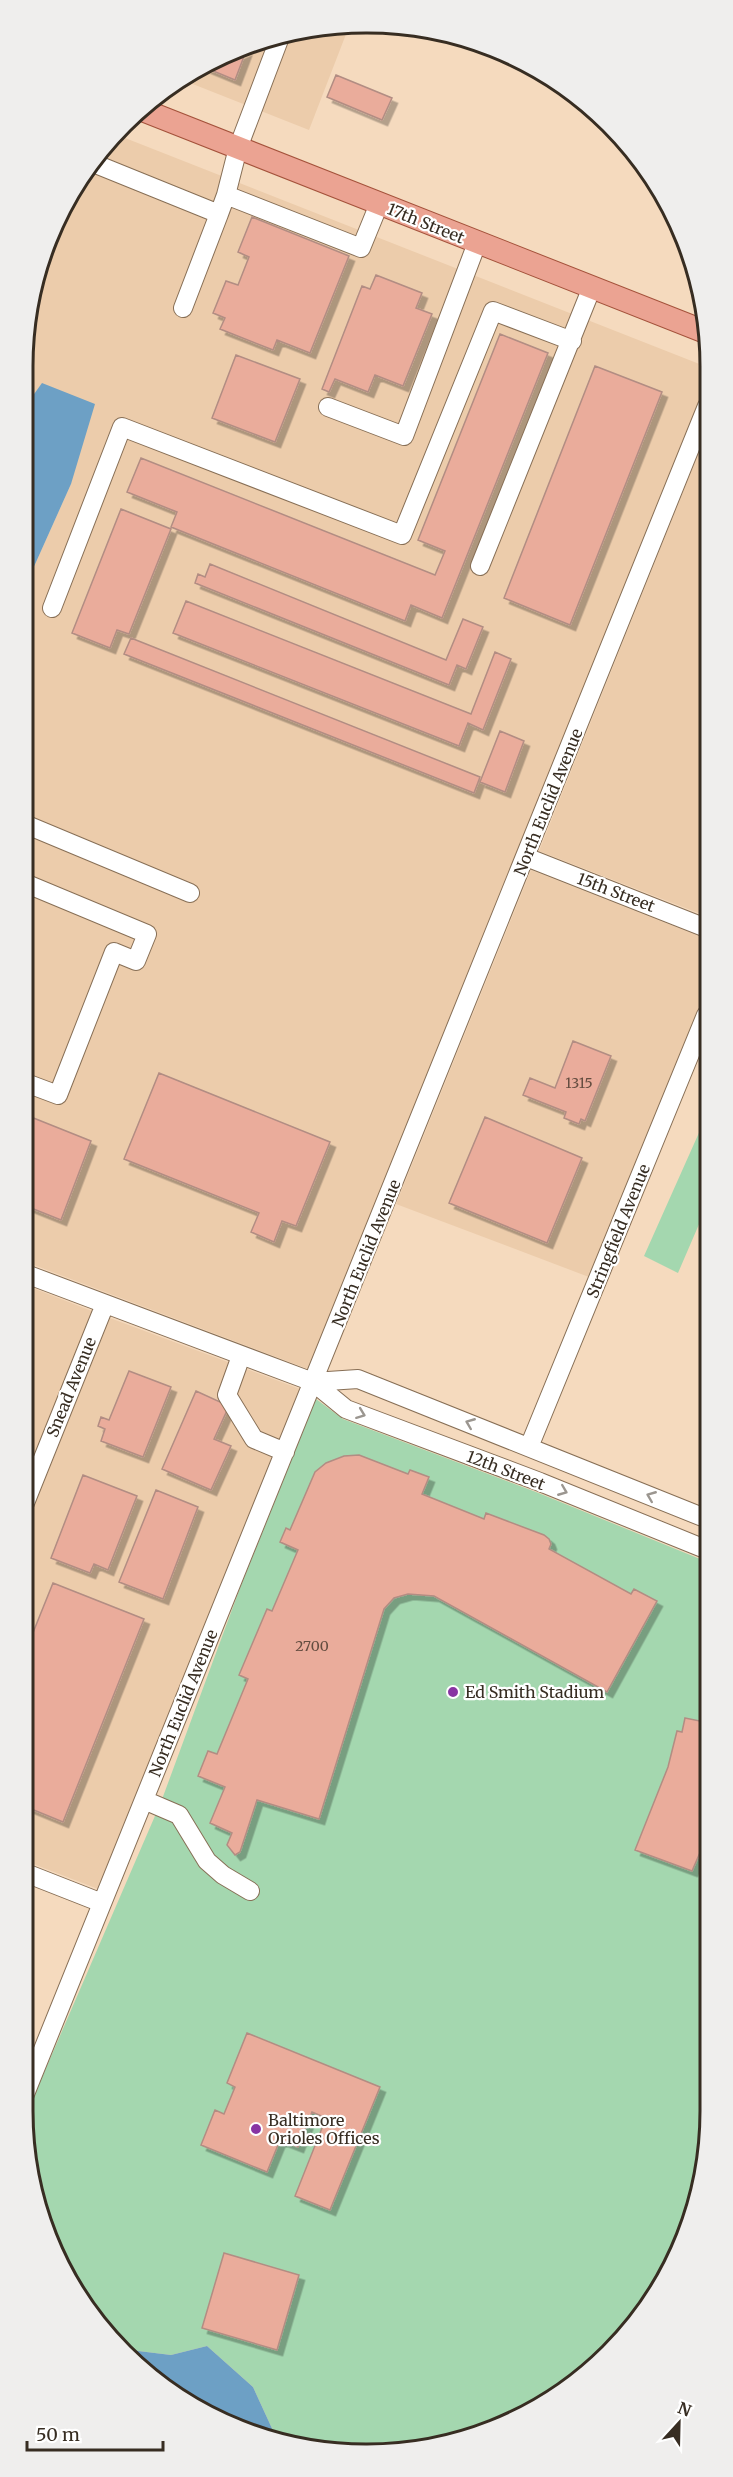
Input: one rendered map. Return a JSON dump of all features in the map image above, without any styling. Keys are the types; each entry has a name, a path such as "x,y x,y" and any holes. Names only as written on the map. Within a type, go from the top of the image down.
{"main road":[{"name":"17th Street","path":"150,113 698,329"}],"street":[{"path":"183,308 226,195 238,148 277,45"},
{"path":"100,166 219,214"},
{"path":"226,195 361,248 379,204"},
{"path":"328,407 404,436 477,243"},
{"path":"480,566 592,287"},
{"path":"52,608 122,427 402,535 493,311 572,341"},
{"name":"North Euclid Avenue","path":"33,2071 700,423"},
{"path":"33,828 190,893"},
{"name":"15th Street","path":"526,857 700,926"},
{"path":"33,886 147,934 136,961 114,952 58,1095 33,1086"},
{"name":"Stringfield Avenue","path":"529,1447 700,1030"},
{"name":"12th Street","path":"33,1277 313,1383 346,1409 540,1482 700,1547"},
{"name":"Snead Avenue","path":"33,1483 105,1304"},
{"path":"241,1356 226,1395 254,1439 285,1452"},
{"name":"12th Street","path":"313,1383 358,1379 700,1516"},
{"path":"144,1800 179,1815 207,1861 223,1875 250,1891"},
{"path":"33,1876 102,1903"}],"shaded area":[{"path":"346,34 309,130 191,83 239,58 280,44"},
{"path":"125,138 700,364 700,398 308,1369 33,1265 33,569 71,484 42,384 33,396 36,323 39,301 51,259 67,219 89,181"},
{"path":"700,449 700,914 539,851"},
{"path":"531,870 700,937 700,1005 589,1277 396,1204"},
{"path":"33,1288 92,1311 33,1458"},
{"path":"110,1318 300,1389 98,1889 33,1864 33,1509"}],"green space":[{"path":"700,1130 700,1222 678,1273 644,1256"},
{"path":"316,1399 343,1419 536,1492 700,1559 700,2110 697,2154 689,2197 666,2258 644,2296 602,2346 552,2388 514,2410 453,2433 410,2441 366,2444 301,2438 273,2431 253,2387 207,2346 171,2355 136,2351 131,2346 89,2296 67,2258 44,2197 36,2154 33,2098 161,1802 240,1588"}],"water":[{"path":"42,383 95,404 71,484 33,569 33,395"},
{"path":"207,2346 253,2387 273,2431 219,2410 181,2388 136,2351 171,2355"}],"building":[{"path":"244,56 235,80 213,71"},
{"path":"336,75 392,98 382,120 327,97"},
{"path":"252,217 349,256 310,353 277,340 273,350 220,329 225,318 213,313 226,281 238,285 249,257 238,252"},
{"path":"376,275 422,293 416,308 432,314 403,386 375,375 368,392 335,379 329,392 322,389 362,286 370,289"},
{"path":"500,334 548,353 442,618 411,605 405,621 171,527 177,512 127,492 141,458 435,575 445,551 418,540"},
{"path":"236,355 300,379 275,442 212,418"},
{"path":"595,366 662,392 570,625 504,598"},
{"path":"121,509 171,529 129,634 117,630 110,648 72,633"},
{"path":"210,564 446,660 463,619 483,627 466,669 457,665 449,685 195,583 198,574 205,577"},
{"path":"186,601 471,714 495,652 511,659 483,730 468,723 459,746 173,633"},
{"path":"131,638 480,777 474,793 124,654"},
{"path":"500,731 524,741 505,792 480,782"},
{"path":"573,1041 611,1056 585,1121 581,1119 579,1124 564,1118 566,1112 523,1095 530,1078 555,1088"},
{"path":"159,1073 330,1142 296,1226 282,1221 274,1242 251,1232 259,1213 124,1159"},
{"path":"485,1117 582,1158 547,1243 449,1203"},
{"path":"33,1118 91,1141 61,1220 33,1209"},
{"path":"129,1371 171,1387 143,1457 101,1441 105,1429 98,1426 101,1417 109,1420"},
{"path":"196,1391 229,1406 214,1439 231,1446 211,1490 162,1469"},
{"path":"359,1455 408,1474 410,1470 429,1477 422,1494 484,1519 486,1513 544,1535 551,1544 549,1549 631,1594 634,1589 657,1601 607,1692 434,1596 408,1594 394,1598 384,1609 319,1819 257,1800 240,1852 235,1855 227,1845 232,1833 210,1823 225,1787 198,1776 208,1751 217,1754 248,1679 239,1675 267,1609 272,1611 298,1550 280,1542 286,1528 290,1530 315,1472 326,1463 344,1456"},
{"path":"83,1475 137,1496 108,1570 94,1564 90,1573 51,1558"},
{"path":"156,1490 198,1507 163,1599 119,1582"},
{"path":"53,1583 144,1619 63,1822 33,1810 33,1633"},
{"path":"685,1718 700,1721 700,1853 692,1871 635,1850 668,1767 677,1731 682,1732"},
{"name":"Baltimore Orioles Offices","path":"247,2033 380,2087 330,2210 295,2196 326,2118 312,2112 298,2147 280,2140 267,2172 201,2145 215,2110 224,2114 235,2087 227,2083"},
{"path":"224,2253 299,2275 277,2350 202,2328"}],"place":[{"name":"Ed Smith Stadium","path":"453,1692"},
{"name":"Baltimore Orioles Offices","path":"256,2129"}]}
